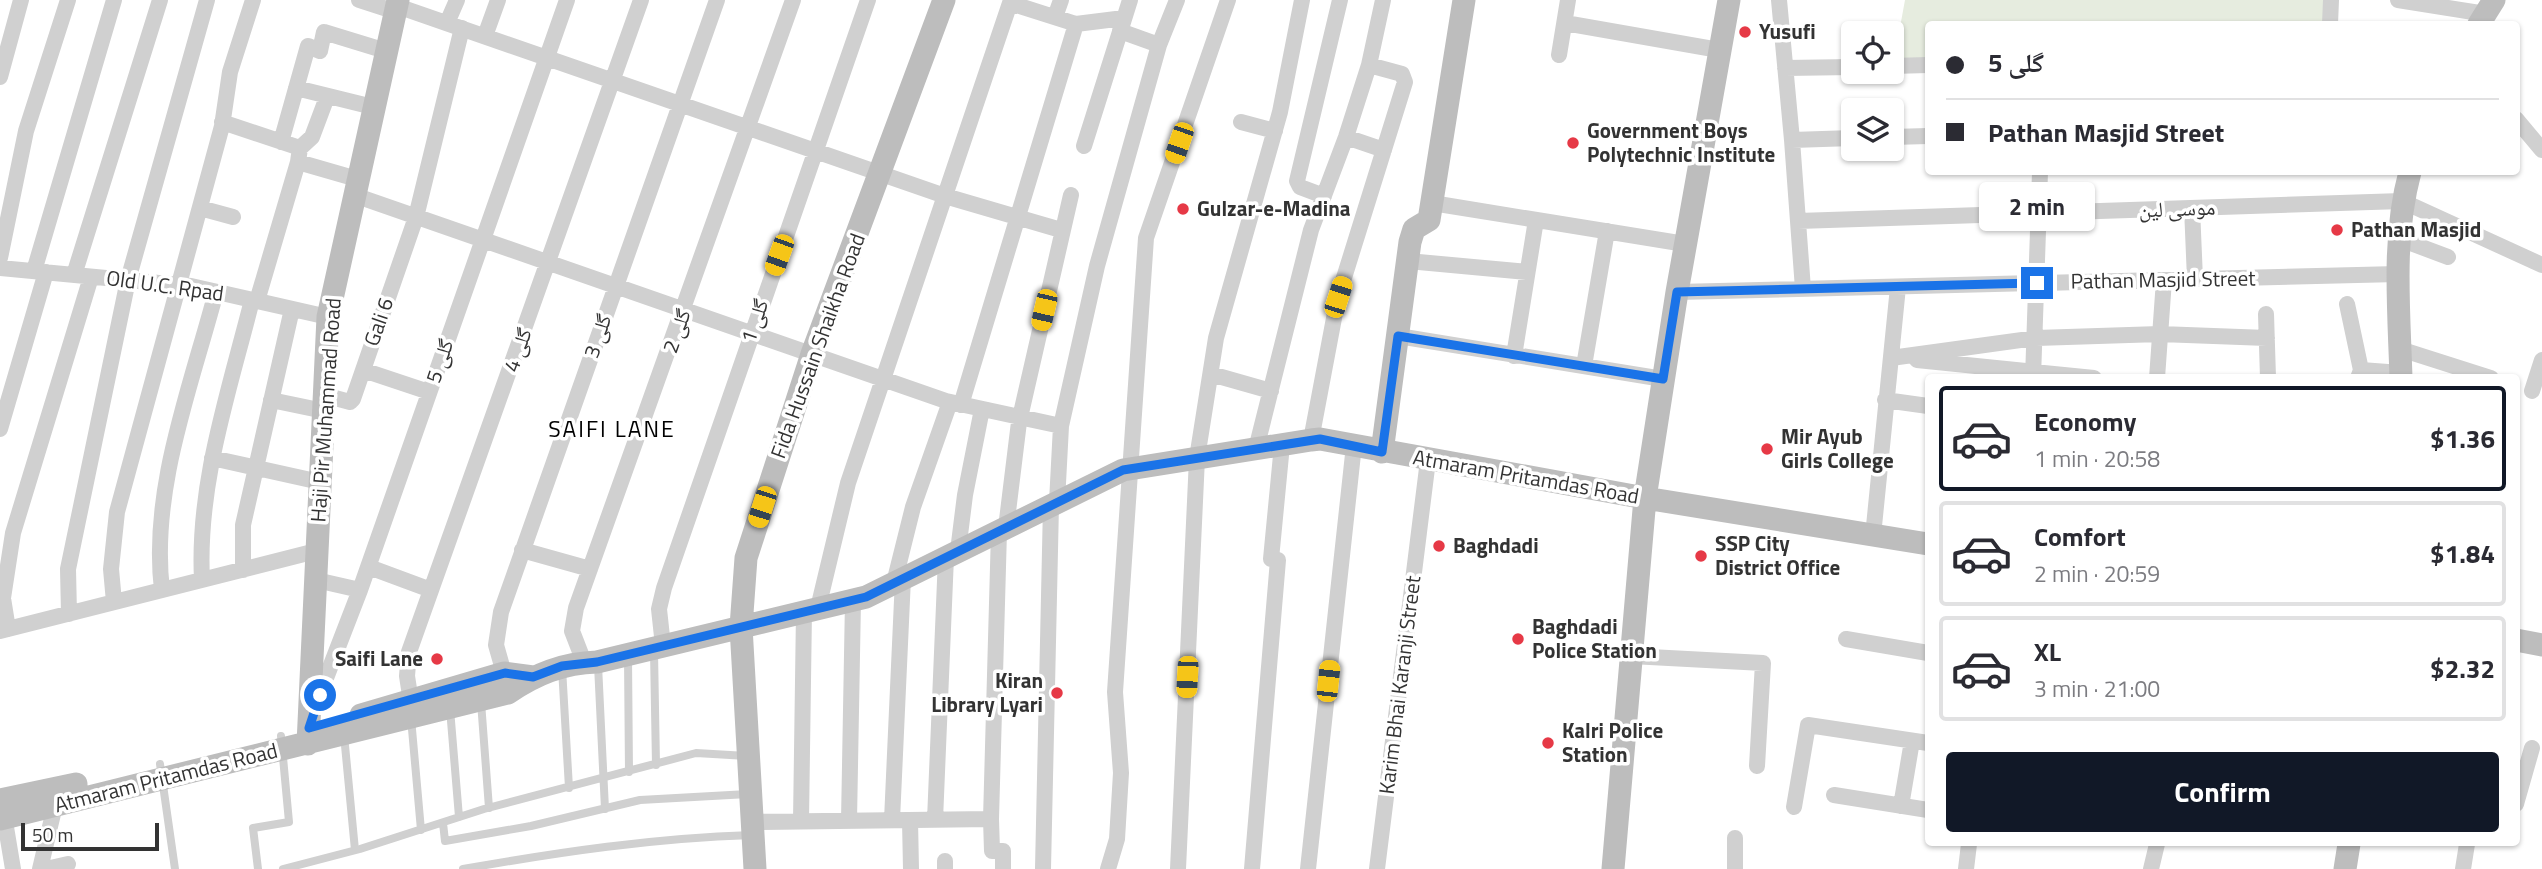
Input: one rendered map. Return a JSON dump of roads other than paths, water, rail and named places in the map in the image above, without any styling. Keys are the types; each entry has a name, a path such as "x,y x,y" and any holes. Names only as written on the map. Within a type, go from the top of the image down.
{"main road":[{"name":"Fida Hussain Shaikha Road","path":"755,869 741,627 746,558 813,354 944,0"},
{"path":"1382,452 1408,261 1414,229 1429,220 1464,0"},
{"path":"1613,869 1645,498 1685,244 1729,0"},
{"name":"Haji Pir Muhammad Road","path":"309,731 328,317 397,6"},
{"path":"2401,374 2398,274 2402,201 2409,175"},
{"name":"Atmaram Pritamdas Road","path":"2,809 282,742 309,731 411,710 450,709 508,693 533,677 581,663 853,600 1130,469 1311,440 1354,445 1645,498 1925,544"},
{"path":"2520,641 2542,645"},
{"name":"Atmaram Pritamdas Road","path":"309,731 344,735 505,673 533,677"},
{"path":"2345,869 2349,846"}],"street":[{"path":"0,76 22,0"},
{"path":"0,257 26,131 68,0"},
{"path":"0,429 114,0"},
{"path":"74,275 160,0"},
{"path":"69,614 68,569 128,280 207,0"},
{"path":"114,602 112,536 222,122 230,72 253,0"},
{"path":"359,0 397,6 881,171 945,196 1018,215 1061,230"},
{"name":"Gali 6","path":"324,403 350,402 416,217 457,0"},
{"path":"485,36 498,0"},
{"name":"گلی 5","path":"309,731 567,0"},
{"name":"گلی 4","path":"411,710 407,676 409,652 641,0"},
{"name":"گلی 3","path":"505,673 496,645 500,612 717,0"},
{"name":"گلی 2","path":"581,663 572,631 576,608 685,310 793,0"},
{"name":"گلی 1","path":"659,647 659,609 664,588 868,0"},
{"path":"1055,17 1061,0"},
{"path":"1084,145 1130,0"},
{"path":"1042,869 1054,504 1061,426 1097,266 1159,45 1177,0"},
{"path":"1108,869 1117,839 1119,813 1121,774 1115,692 1146,239 1228,0"},
{"path":"1178,869 1197,458 1216,338 1275,131 1302,0"},
{"path":"1324,196 1300,187 1297,181 1340,0"},
{"path":"1256,449 1311,230 1346,137 1368,65 1383,0"},
{"path":"1559,55 1568,0"},
{"path":"1779,0 1804,289"},
{"path":"2330,21 2331,0"},
{"path":"2398,0 2486,13"},
{"path":"800,821 811,610 848,482 1010,1 1076,24 1122,25 1159,45"},
{"path":"1564,23 1719,50"},
{"path":"892,820 899,580 913,507 956,403 1018,215 1076,24"},
{"path":"281,142 308,46 320,51 324,32 386,51"},
{"path":"1311,440 1338,297 1406,77 1368,65"},
{"path":"1904,66 1925,65"},
{"path":"1785,68 1841,67"},
{"path":"296,88 373,107"},
{"path":"202,580 200,536 205,489 212,458 299,155 312,137 327,97"},
{"path":"222,122 281,142 356,187 416,217 956,403 1061,426"},
{"path":"1241,122 1275,131"},
{"path":"2520,124 2542,150"},
{"path":"1904,137 1925,136"},
{"path":"1346,137 1384,150"},
{"path":"1792,141 1841,139"},
{"path":"2033,374 2040,175"},
{"path":"1003,869 1003,851 992,850 990,819 1002,529 1020,418 1071,195"},
{"name":"موسی لین","path":"1798,221 2402,201 2542,265"},
{"path":"1432,203 1685,244"},
{"path":"200,208 233,217"},
{"path":"2192,208 2195,279"},
{"path":"1514,356 1536,220"},
{"path":"1584,366 1607,232"},
{"path":"2400,239 2448,257"},
{"path":"1408,261 1528,272"},
{"name":"Old U.C. Rpad","path":"0,268 180,285 328,317"},
{"name":"Pathan Masjid Street","path":"1677,292 2398,274"},
{"path":"91,276 13,533 3,598 4,630 316,551"},
{"path":"2157,374 2164,280"},
{"path":"1873,536 1898,287"},
{"path":"162,590 159,560 170,466 216,292"},
{"path":"2347,304 2359,374"},
{"path":"243,570 243,525 292,309"},
{"path":"2266,314 2268,374"},
{"path":"1891,358 2036,338 2160,334 2267,338"},
{"path":"1398,336 1663,379"},
{"path":"2400,349 2475,374"},
{"path":"1891,358 2025,374"},
{"path":"2530,390 2542,360"},
{"path":"363,370 429,392"},
{"path":"1211,374 1271,391"},
{"path":"271,400 324,403"},
{"path":"1885,401 1925,406"},
{"path":"935,820 952,554 982,409"},
{"path":"1252,869 1278,560 1271,559 1282,445"},
{"path":"1308,869 1354,445"},
{"path":"212,458 320,482"},
{"name":"Karim Bhai Karanji Street","path":"1377,869 1428,460"},
{"path":"522,550 590,569"},
{"path":"369,567 431,590"},
{"path":"316,580 360,590"},
{"path":"849,821 853,600"},
{"path":"1846,639 1925,652"},
{"path":"1631,656 1763,663 1756,766"},
{"path":"1794,807 1808,724 1925,743"},
{"path":"1901,806 1912,741"},
{"path":"2520,788 2530,747"},
{"path":"1833,795 1925,810"},
{"path":"40,869 57,796"},
{"path":"2,809 13,869"},
{"path":"753,828 800,821 990,819"},
{"path":"910,820 911,869"},
{"path":"1735,838 1735,869"},
{"path":"1966,869 1969,846"},
{"path":"2151,869 2157,846"},
{"path":"2462,869 2467,846"},
{"path":"46,869 68,864"}],"lane":[{"path":"656,765 659,647"},
{"path":"628,654 629,772"},
{"path":"581,663 603,779 606,809"},
{"path":"569,788 581,663"},
{"path":"481,699 489,808"},
{"path":"450,709 460,817"},
{"path":"411,710 421,830"},
{"path":"344,735 355,850"},
{"path":"258,869 253,828 289,822 282,742"},
{"path":"282,869 355,850 489,808 696,753 748,756"},
{"path":"161,771 176,869"},
{"path":"443,823 445,841 531,826 640,800 751,794"},
{"path":"463,869 589,847 753,828"}],"place":[{"name":"Yusufi","path":"1745,32"},
{"name":"Government Boys Polytechnic Institute","path":"1573,143"},
{"name":"Gulzar-e-Madina","path":"1183,209"},
{"name":"Pathan Masjid","path":"2337,230"},
{"name":"Mir Ayub Girls College","path":"1767,449"},
{"name":"Baghdadi","path":"1439,546"},
{"name":"SSP City District Office","path":"1701,556"},
{"name":"Baghdadi Police Station","path":"1518,639"},
{"name":"Saifi Lane","path":"437,659"},
{"name":"Kiran Library Lyari","path":"1057,693"},
{"name":"Kalri Police Station","path":"1548,743"}],"district":[{"name":"SAIFI LANE","path":"612,429"}]}
